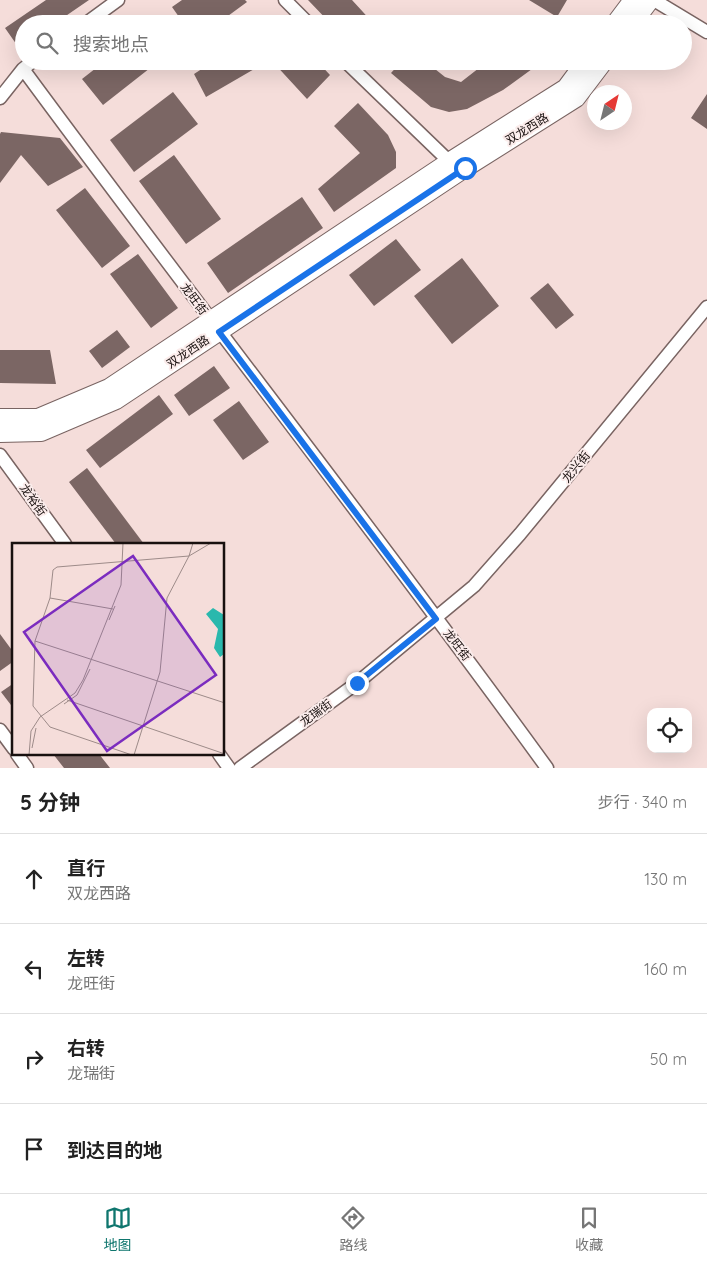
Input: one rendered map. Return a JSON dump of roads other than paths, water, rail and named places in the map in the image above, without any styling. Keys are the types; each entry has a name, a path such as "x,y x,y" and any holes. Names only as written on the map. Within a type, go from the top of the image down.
{"main road":[{"path":"622,15 633,0"},
{"path":"640,15 652,0"},
{"name":"双龙西路","path":"0,418 38,418 109,388 215,326 455,167 566,88 579,70"},
{"name":"双龙西路","path":"455,167 576,98 597,70"},
{"name":"双龙西路","path":"0,432 41,432 116,400 215,326"}],"street":[{"path":"97,15 118,0"},
{"path":"285,0 300,15"},
{"path":"652,0 678,15"},
{"path":"692,23 707,32"},
{"path":"0,98 24,70"},
{"name":"龙旺街","path":"32,70 215,326 477,671 547,768"},
{"path":"354,70 455,167"},
{"name":"龙兴街","path":"436,619 474,586 520,534 707,307"},
{"name":"龙裕街","path":"0,455 64,543"},
{"name":"龙瑞街","path":"240,768 357,683 436,619"},
{"path":"0,730 12,746"},
{"path":"18,756 27,768"},
{"path":"220,756 229,768"}]}
